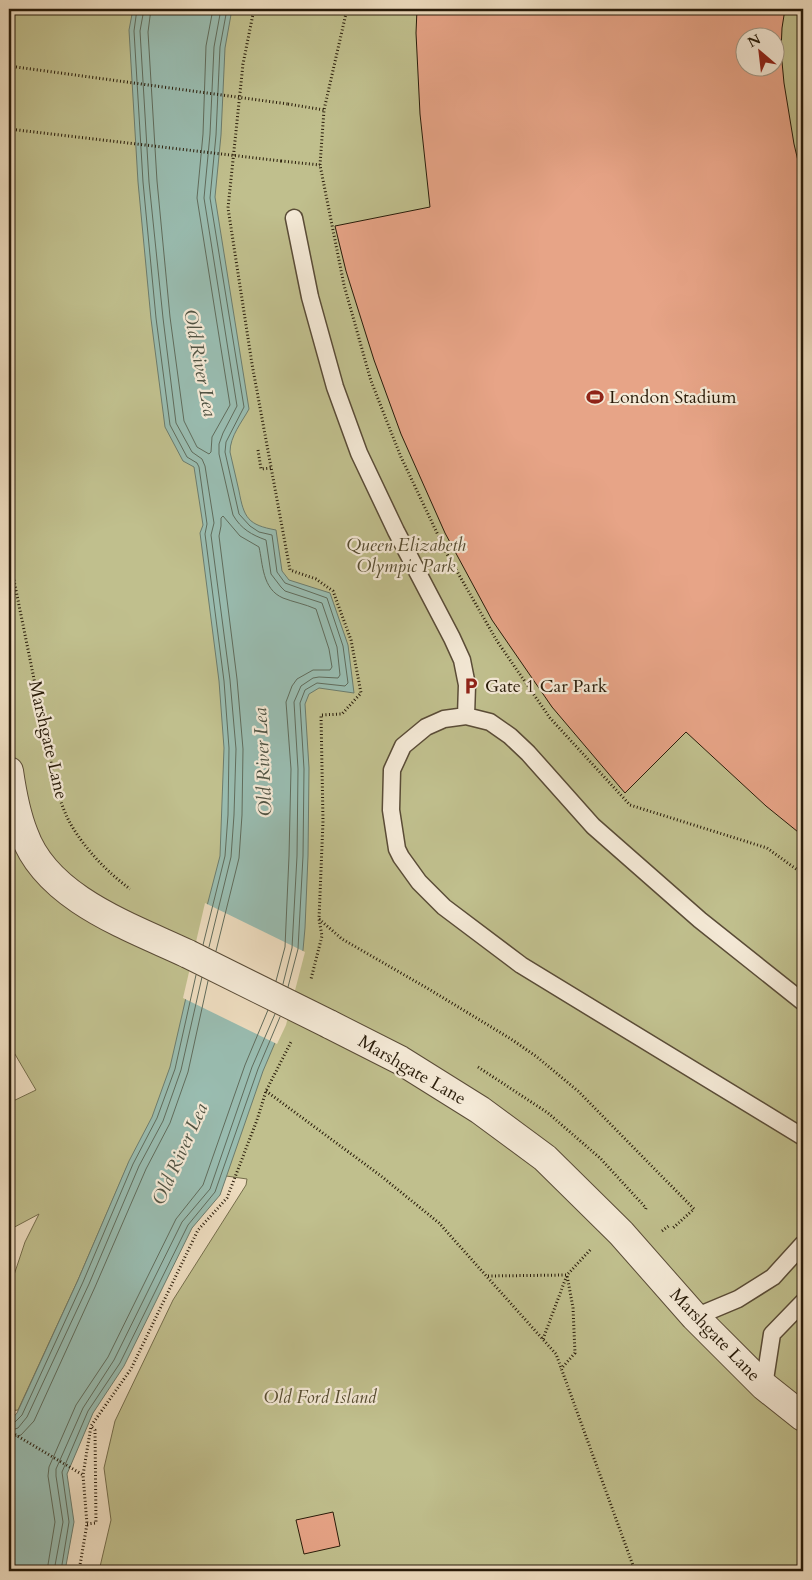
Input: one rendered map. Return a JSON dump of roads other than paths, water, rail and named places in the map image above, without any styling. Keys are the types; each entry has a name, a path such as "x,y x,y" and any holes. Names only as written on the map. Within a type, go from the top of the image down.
{"street":[{"name":"Marshgate Lane","path":"9,771 12,792 24,835 38,860 59,883 92,909 188,954 400,1060 480,1110 545,1158 610,1222 695,1316 764,1386 803,1417"}],"lane":[{"path":"294,218 310,297 335,388 359,453 396,531 462,660 467,685 466,716"},
{"path":"803,1002 700,920 593,826 528,753 510,736 490,722 466,716 444,719 426,727 403,746 392,770 391,810 397,849 419,882 444,907 521,965 803,1137"},
{"path":"695,1316 738,1299 773,1277 803,1244"},
{"path":"764,1386 772,1334 803,1302"}],"water":[{"name":"Old River Lea","path":"133,9 232,9 225,48 221,135 215,197 249,409 234,435 230,452 246,514 253,523 276,530 282,571 289,580 330,593 348,645 354,693 319,688 309,694 305,704 309,768 308,856 303,950 283,1024 263,1071 220,1195 192,1228 124,1366 93,1413 67,1474 74,1522 65,1571 9,1571 9,1422 17,1413 78,1280 129,1161 152,1117 170,1067 220,856 224,748 219,681 200,533 203,525 194,467 183,461 165,427 151,319 138,182 129,30"}],"place":[{"name":"London Stadium","path":"595,397"},
{"name":"Gate 1 Car Park","path":"471,686"}],"park label":[{"name":"Queen Elizabeth Olympic Park","path":"406,555"},
{"name":"Old Ford Island","path":"320,1397"}]}
